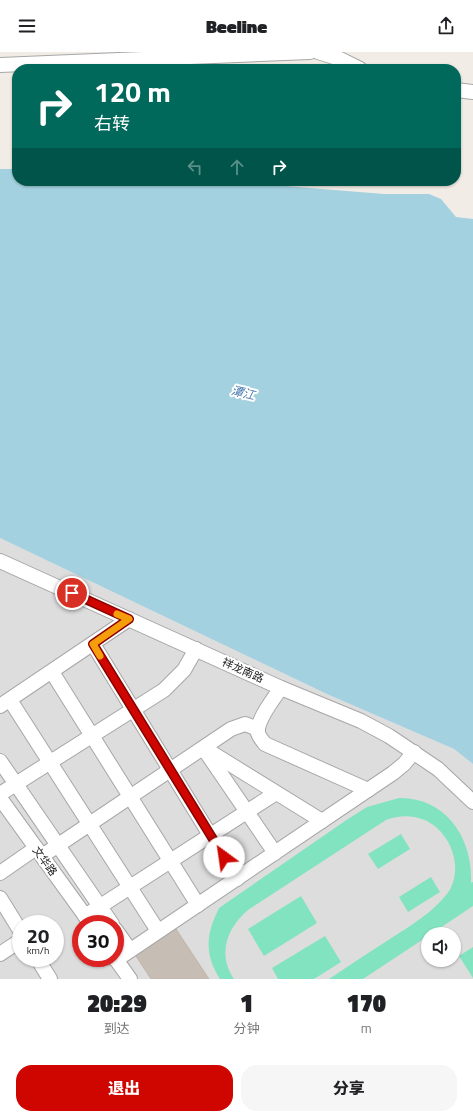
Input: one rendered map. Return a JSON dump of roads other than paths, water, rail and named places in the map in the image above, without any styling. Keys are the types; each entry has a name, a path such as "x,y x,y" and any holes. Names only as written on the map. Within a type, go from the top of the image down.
{"street":[{"path":"24,64 310,52"},
{"path":"318,52 350,64"},
{"path":"0,65 12,64"},
{"path":"461,91 473,92"},
{"name":"祥龙南路","path":"0,561 281,688 361,721 389,736 438,769 473,802"},
{"path":"129,619 5,703 50,763 158,931"},
{"path":"93,644 237,879"},
{"path":"0,794 134,711 175,681 191,661 196,649"},
{"path":"52,672 198,905"},
{"path":"281,688 269,706 258,729 258,734 265,744 368,790"},
{"path":"0,873 39,852 58,845 238,726 245,724 258,729"},
{"path":"204,748 322,821"},
{"path":"204,748 274,853"},
{"path":"124,954 393,774 414,752"},
{"path":"0,761 106,915"},
{"path":"92,915 100,906 276,792"},
{"name":"文华路","path":"0,798 84,915"},
{"path":"0,898 12,917"},
{"path":"124,941 130,950"},
{"path":"0,954 12,946"},
{"path":"43,967 50,979"},
{"path":"122,967 130,979"}],"water":[{"name":"潭江","path":"0,169 12,169 12,186 284,186 384,194 429,194 441,199 456,217 473,219 473,764 454,749 329,695 0,538"}]}
